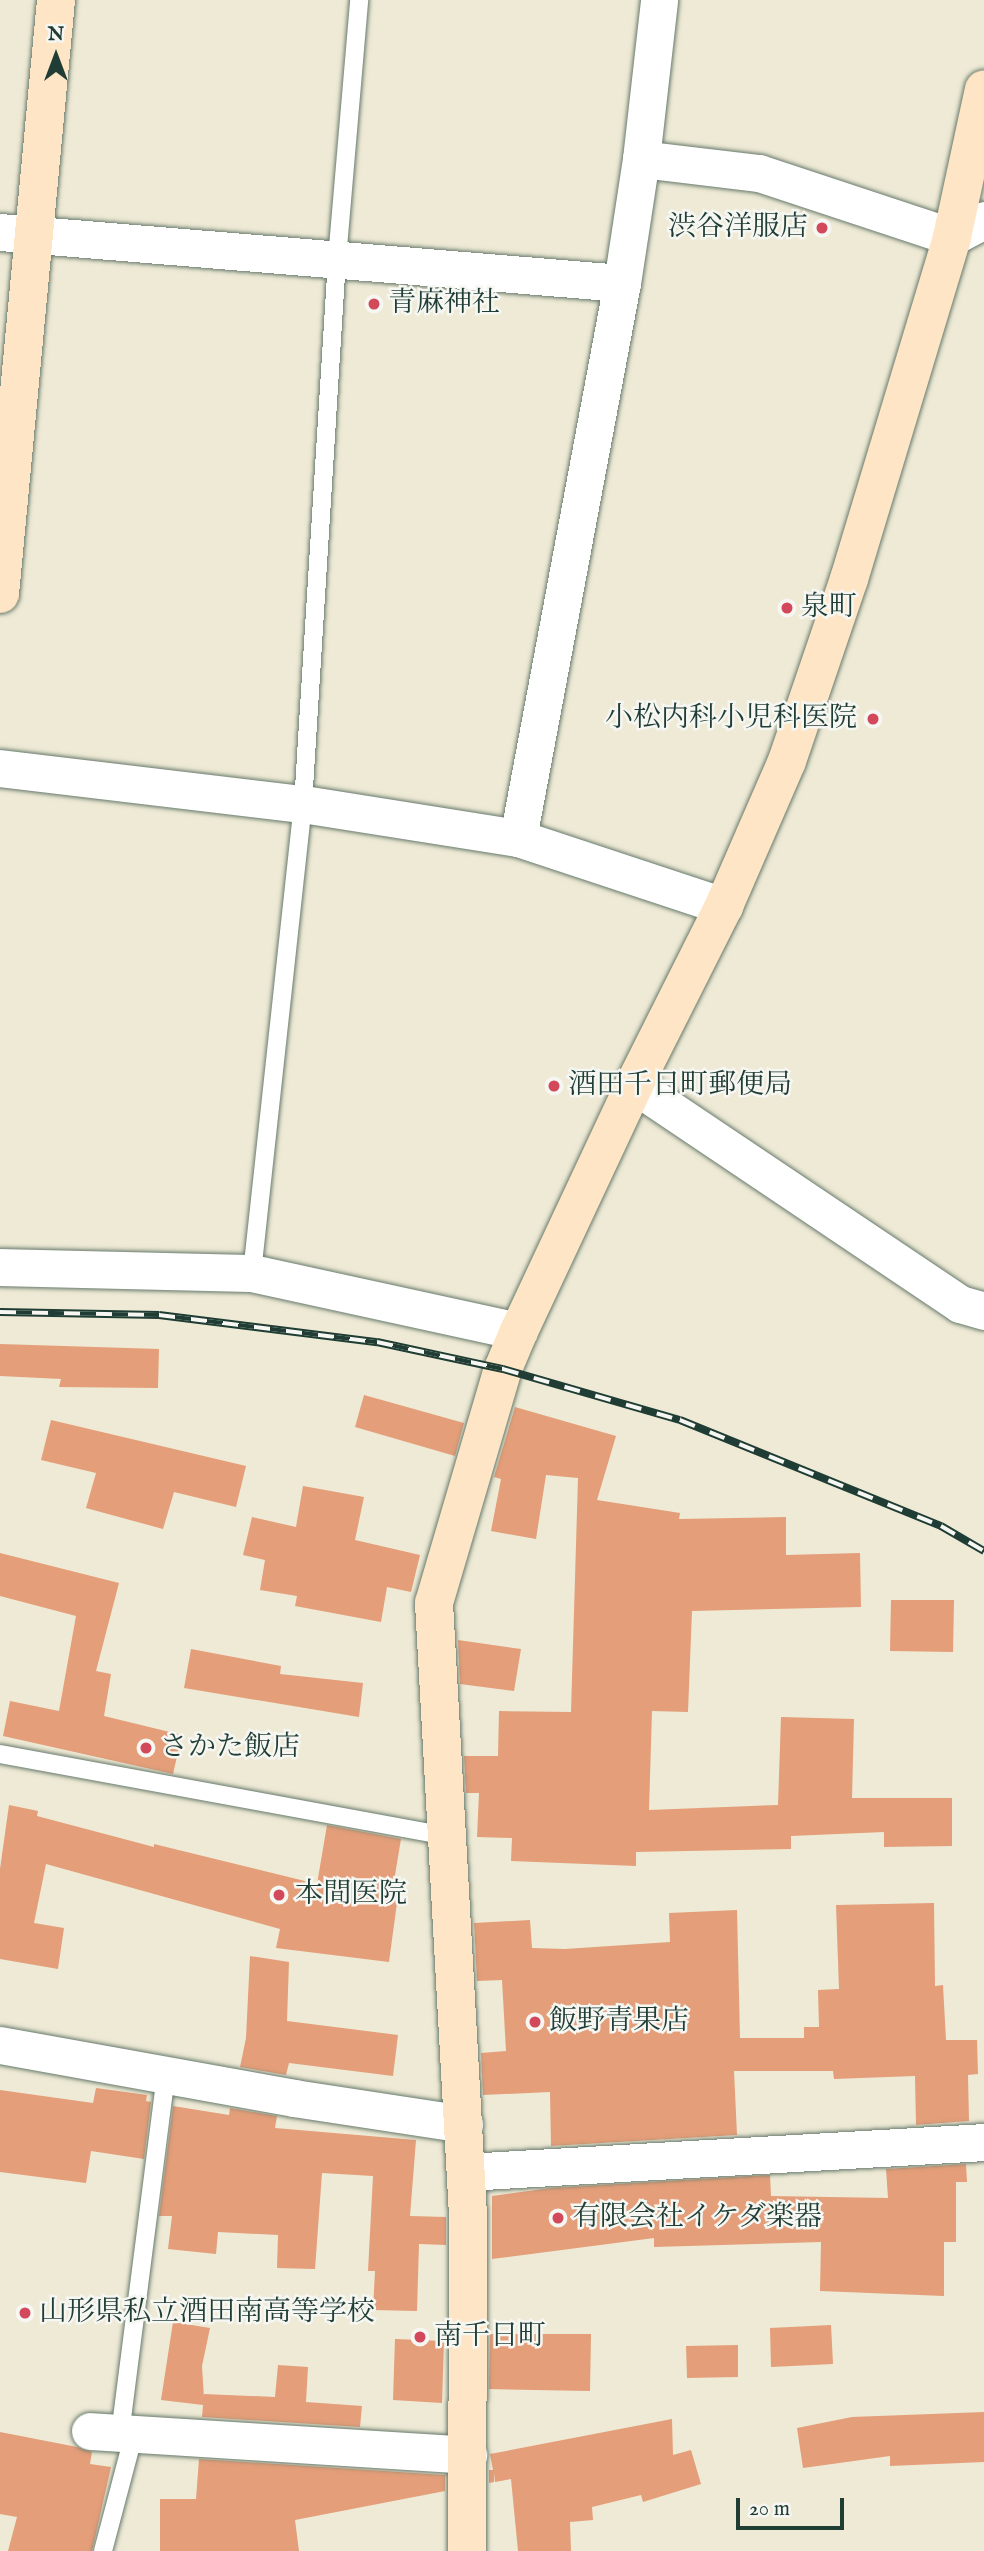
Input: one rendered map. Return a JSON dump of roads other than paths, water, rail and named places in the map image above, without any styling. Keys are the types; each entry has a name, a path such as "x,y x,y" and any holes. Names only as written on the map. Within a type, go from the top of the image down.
{"street":[{"path":"0,594 17,234 56,0"},
{"path":"518,838 622,283 641,159 659,0"},
{"path":"467,2551 466,2172 434,1603 503,1369 634,1085 724,906 787,761 968,229 984,89"},
{"path":"641,159 759,173 968,229"},
{"path":"17,234 622,283"},
{"path":"0,768 303,804 518,838 724,906"},
{"path":"634,1085 960,1304 984,1311"},
{"path":"0,1267 252,1272 519,1331"},
{"path":"0,2045 294,2098 464,2124"},
{"path":"466,2172 984,2142"},
{"path":"115,2433 468,2455"}],"lane":[{"path":"252,1272 303,804 337,259 359,0"},
{"path":"0,1754 448,1836"},
{"path":"103,2551 115,2433 166,2073"}],"railway":[{"path":"0,1312 159,1315 377,1342 503,1369 680,1420 941,1526 984,1551"}],"place":[{"name":"渋谷洋服店","path":"822,228"},
{"name":"青麻神社","path":"374,304"},
{"name":"泉町","path":"787,608"},
{"name":"小松内科小児科医院","path":"873,719"},
{"name":"酒田千日町郵便局","path":"554,1086"},
{"name":"さかた飯店","path":"146,1748"},
{"name":"本間医院","path":"279,1895"},
{"name":"飯野青果店","path":"535,2022"},
{"name":"有限会社イケダ楽器","path":"558,2218"},
{"name":"山形県私立酒田南高等学校","path":"25,2313"},
{"name":"南千日町","path":"420,2337"}]}
